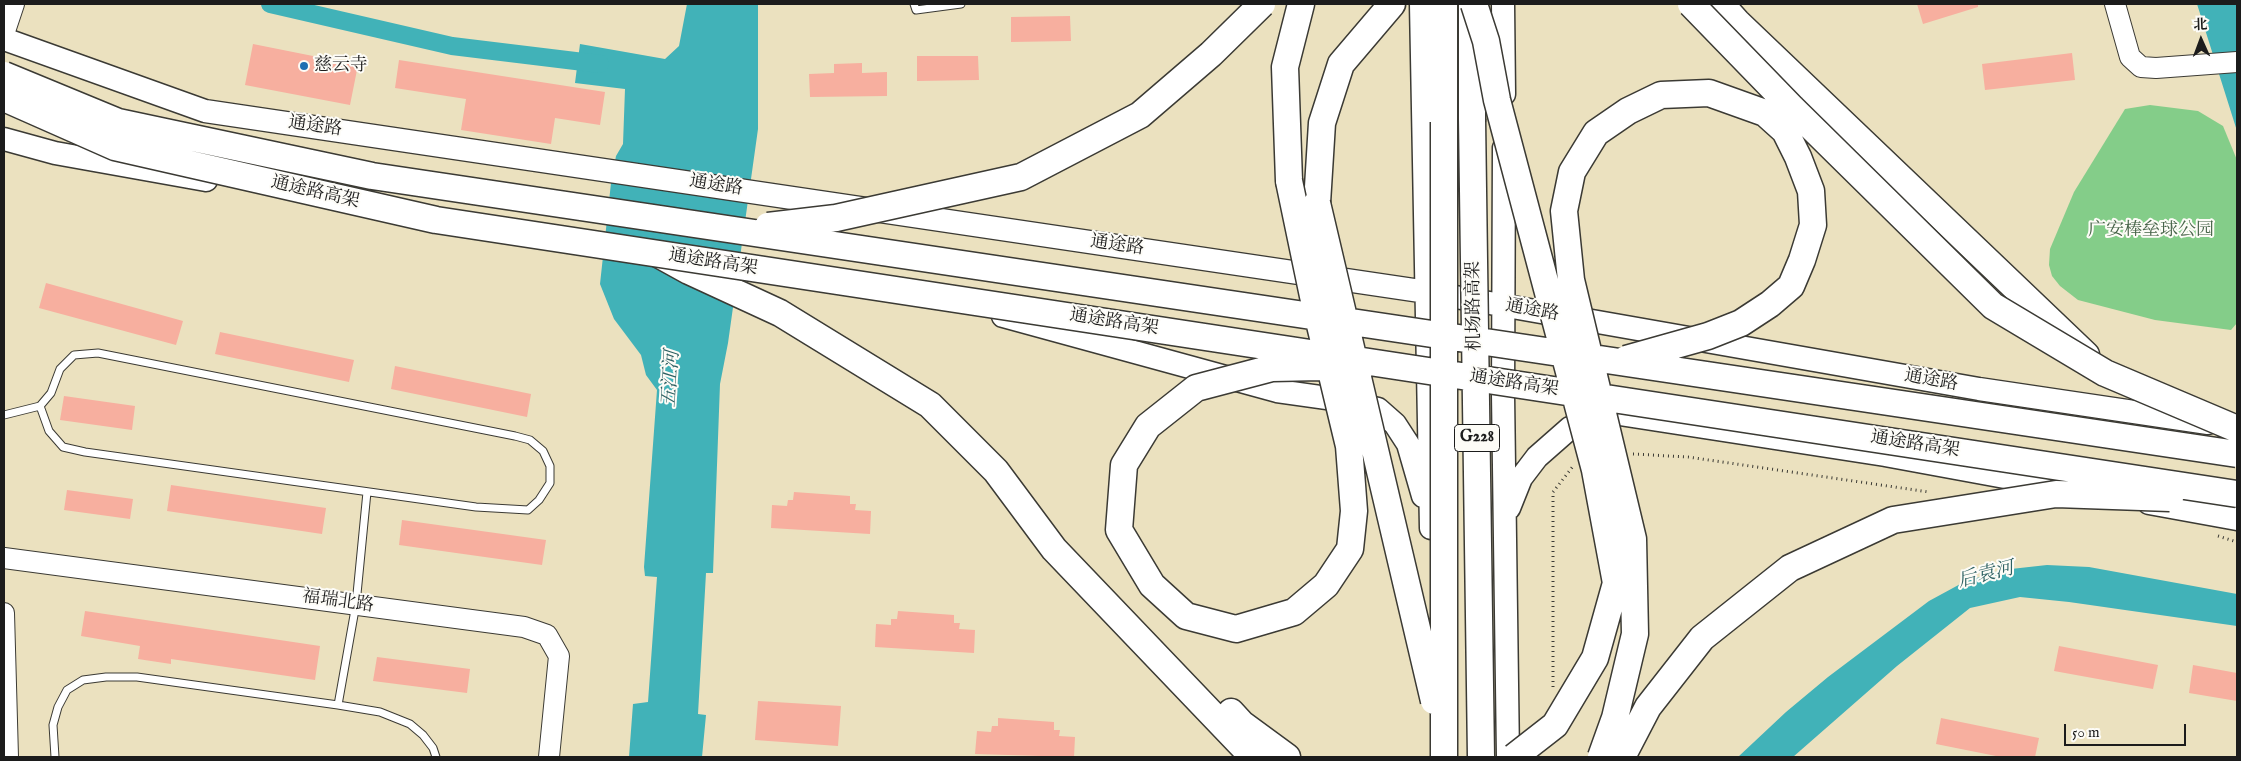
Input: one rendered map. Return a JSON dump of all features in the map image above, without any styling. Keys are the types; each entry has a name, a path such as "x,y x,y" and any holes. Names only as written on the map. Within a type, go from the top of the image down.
{"highway":[{"path":"735,230 836,218 1021,177 1140,114 1212,54 1262,4"},
{"path":"1301,4 1285,67 1289,180 1315,305 1327,352 1329,361 1331,371 1349,446 1354,511 1350,549 1326,585 1294,612 1236,629 1186,616 1152,585 1118,530 1124,465 1148,426 1196,388 1272,368 1320,368 1330,367 1339,367 1377,367 1396,366"},
{"path":"1392,4 1341,64 1322,124 1317,203 1440,751"},
{"name":"机场路高架","path":"1440,751 1444,4"},
{"path":"1473,4 1486,41 1497,100 1595,470 1616,582 1595,658 1556,725 1514,757"},
{"name":"机场路高架","path":"1473,4 1481,757"},
{"path":"1691,4 1792,108 1993,306 2105,373 2237,428"},
{"path":"1721,4 1737,22 2105,373"},
{"name":"通途路高架","path":"4,75 118,122 372,176 2237,454"},
{"path":"1601,757 1615,718 1635,634 1633,539 1571,280 1564,211 1572,172 1596,133 1628,111 1661,95 1709,93 1765,113 1785,131 1798,157 1811,192 1813,225 1802,260 1791,286 1770,304 1741,323 1708,336 1616,361"},
{"name":"通途路高架","path":"4,98 115,146 436,220 666,258 1396,366 2237,494"},
{"path":"666,258 689,271 780,312 930,405 1176,652 1242,724 1287,757"},
{"path":"996,471 1054,549 1253,757"},
{"path":"1622,757 1648,707 1702,638 1790,568 1893,520 2056,494 2170,498 2209,490"}],"main road":[{"path":"1421,4 1432,529 1440,751"},
{"path":"1503,4 1504,306 1502,394 1506,518 1508,757"},
{"name":"通途路","path":"4,39 205,111 1427,292 1979,389 2237,428"},
{"path":"4,139 55,153 738,272 1429,382 1610,413 1885,455 2237,520"},
{"path":"992,313 1277,391 1327,398 1378,410 1395,424 1408,444 1432,529"},
{"path":"1506,518 1521,478 1537,456 1570,428 1610,413"}],"street":[{"path":"4,34 14,4"},
{"path":"2115,4 2130,57 2141,67 2237,62"},
{"name":"福瑞北路","path":"4,558 524,627 547,635 559,656 549,757"},
{"path":"4,613 8,757"}],"lane":[{"path":"914,4 916,10 961,4"},
{"path":"4,415 40,406 51,392 60,369 74,355 98,353 530,440 543,451 550,466 550,483 539,500 528,510 476,507 63,447 49,431 40,406"},
{"path":"338,705 356,604 367,492"},
{"path":"55,757 53,725 58,707 67,690 83,680 106,677 137,677 380,712 410,724 423,735 436,757"}],"path":[{"path":"1632,454 1688,457 1936,493"},
{"path":"1553,692 1553,492 1575,463"},
{"path":"2214,535 2237,542"}],"green space":[{"name":"广安棒垒球公园","path":"2150,105 2198,111 2223,126 2237,160 2237,323 2231,330 2155,320 2078,300 2060,286 2052,276 2049,265 2050,249 2074,192 2125,109"}],"water":[{"name":"五江河","path":"687,4 758,4 758,129 728,343 720,384 713,573 706,573 698,714 706,715 702,757 629,757 633,704 648,702 657,577 645,576 644,567 657,390 646,375 641,355 614,319 600,284 611,183 616,156 623,144 625,89 575,83 580,44 665,59 679,46"},
{"path":"2197,4 2237,4 2237,131"},
{"name":"后袁河","path":"2047,565 2089,567 2237,594 2237,626 2069,602 2020,597 1970,608 1897,666 1793,757 1738,757 1786,712 1828,677 1929,601 1964,582 2002,570"}],"building":[{"path":"1917,4 1978,4 1978,7 1923,24"},
{"path":"1070,16 1071,41 1011,42 1011,17"},
{"path":"253,44 358,65 350,105 245,85"},
{"path":"2072,53 2075,80 1985,90 1982,64"},
{"path":"917,56 978,56 979,80 917,81"},
{"path":"399,60 605,92 600,125 555,118 551,144 461,130 466,99 395,88"},
{"path":"862,63 862,73 887,72 887,96 810,97 809,74 834,73 834,64"},
{"path":"46,283 183,321 176,345 39,308"},
{"path":"220,332 354,360 349,382 215,354"},
{"path":"395,366 531,394 527,417 391,389"},
{"path":"64,396 135,406 132,430 60,420"},
{"path":"171,485 326,508 322,534 167,511"},
{"path":"67,490 133,499 130,519 64,510"},
{"path":"794,492 850,496 850,504 856,504 855,510 871,511 870,534 771,528 772,505 787,506 788,500 793,500"},
{"path":"402,520 546,540 542,565 399,545"},
{"path":"85,611 320,646 315,680 171,659 171,664 138,659 140,646 81,636"},
{"path":"898,611 954,615 954,623 960,623 959,629 975,630 974,653 875,647 876,624 891,625 891,619 897,619"},
{"path":"2059,646 2158,665 2153,689 2054,671"},
{"path":"377,657 470,669 467,693 373,681"},
{"path":"2193,665 2237,673 2237,701 2189,693"},
{"path":"758,701 841,706 838,746 755,740"},
{"path":"998,718 1054,722 1054,730 1060,730 1059,736 1075,737 1074,757 975,754 977,731 991,732 992,726 998,726"},
{"path":"1941,718 2039,738 2035,757 2001,757 1936,744"}],"waterway":[{"path":"270,4 452,46 600,64"}],"place":[{"name":"慈云寺","path":"304,66"}]}
